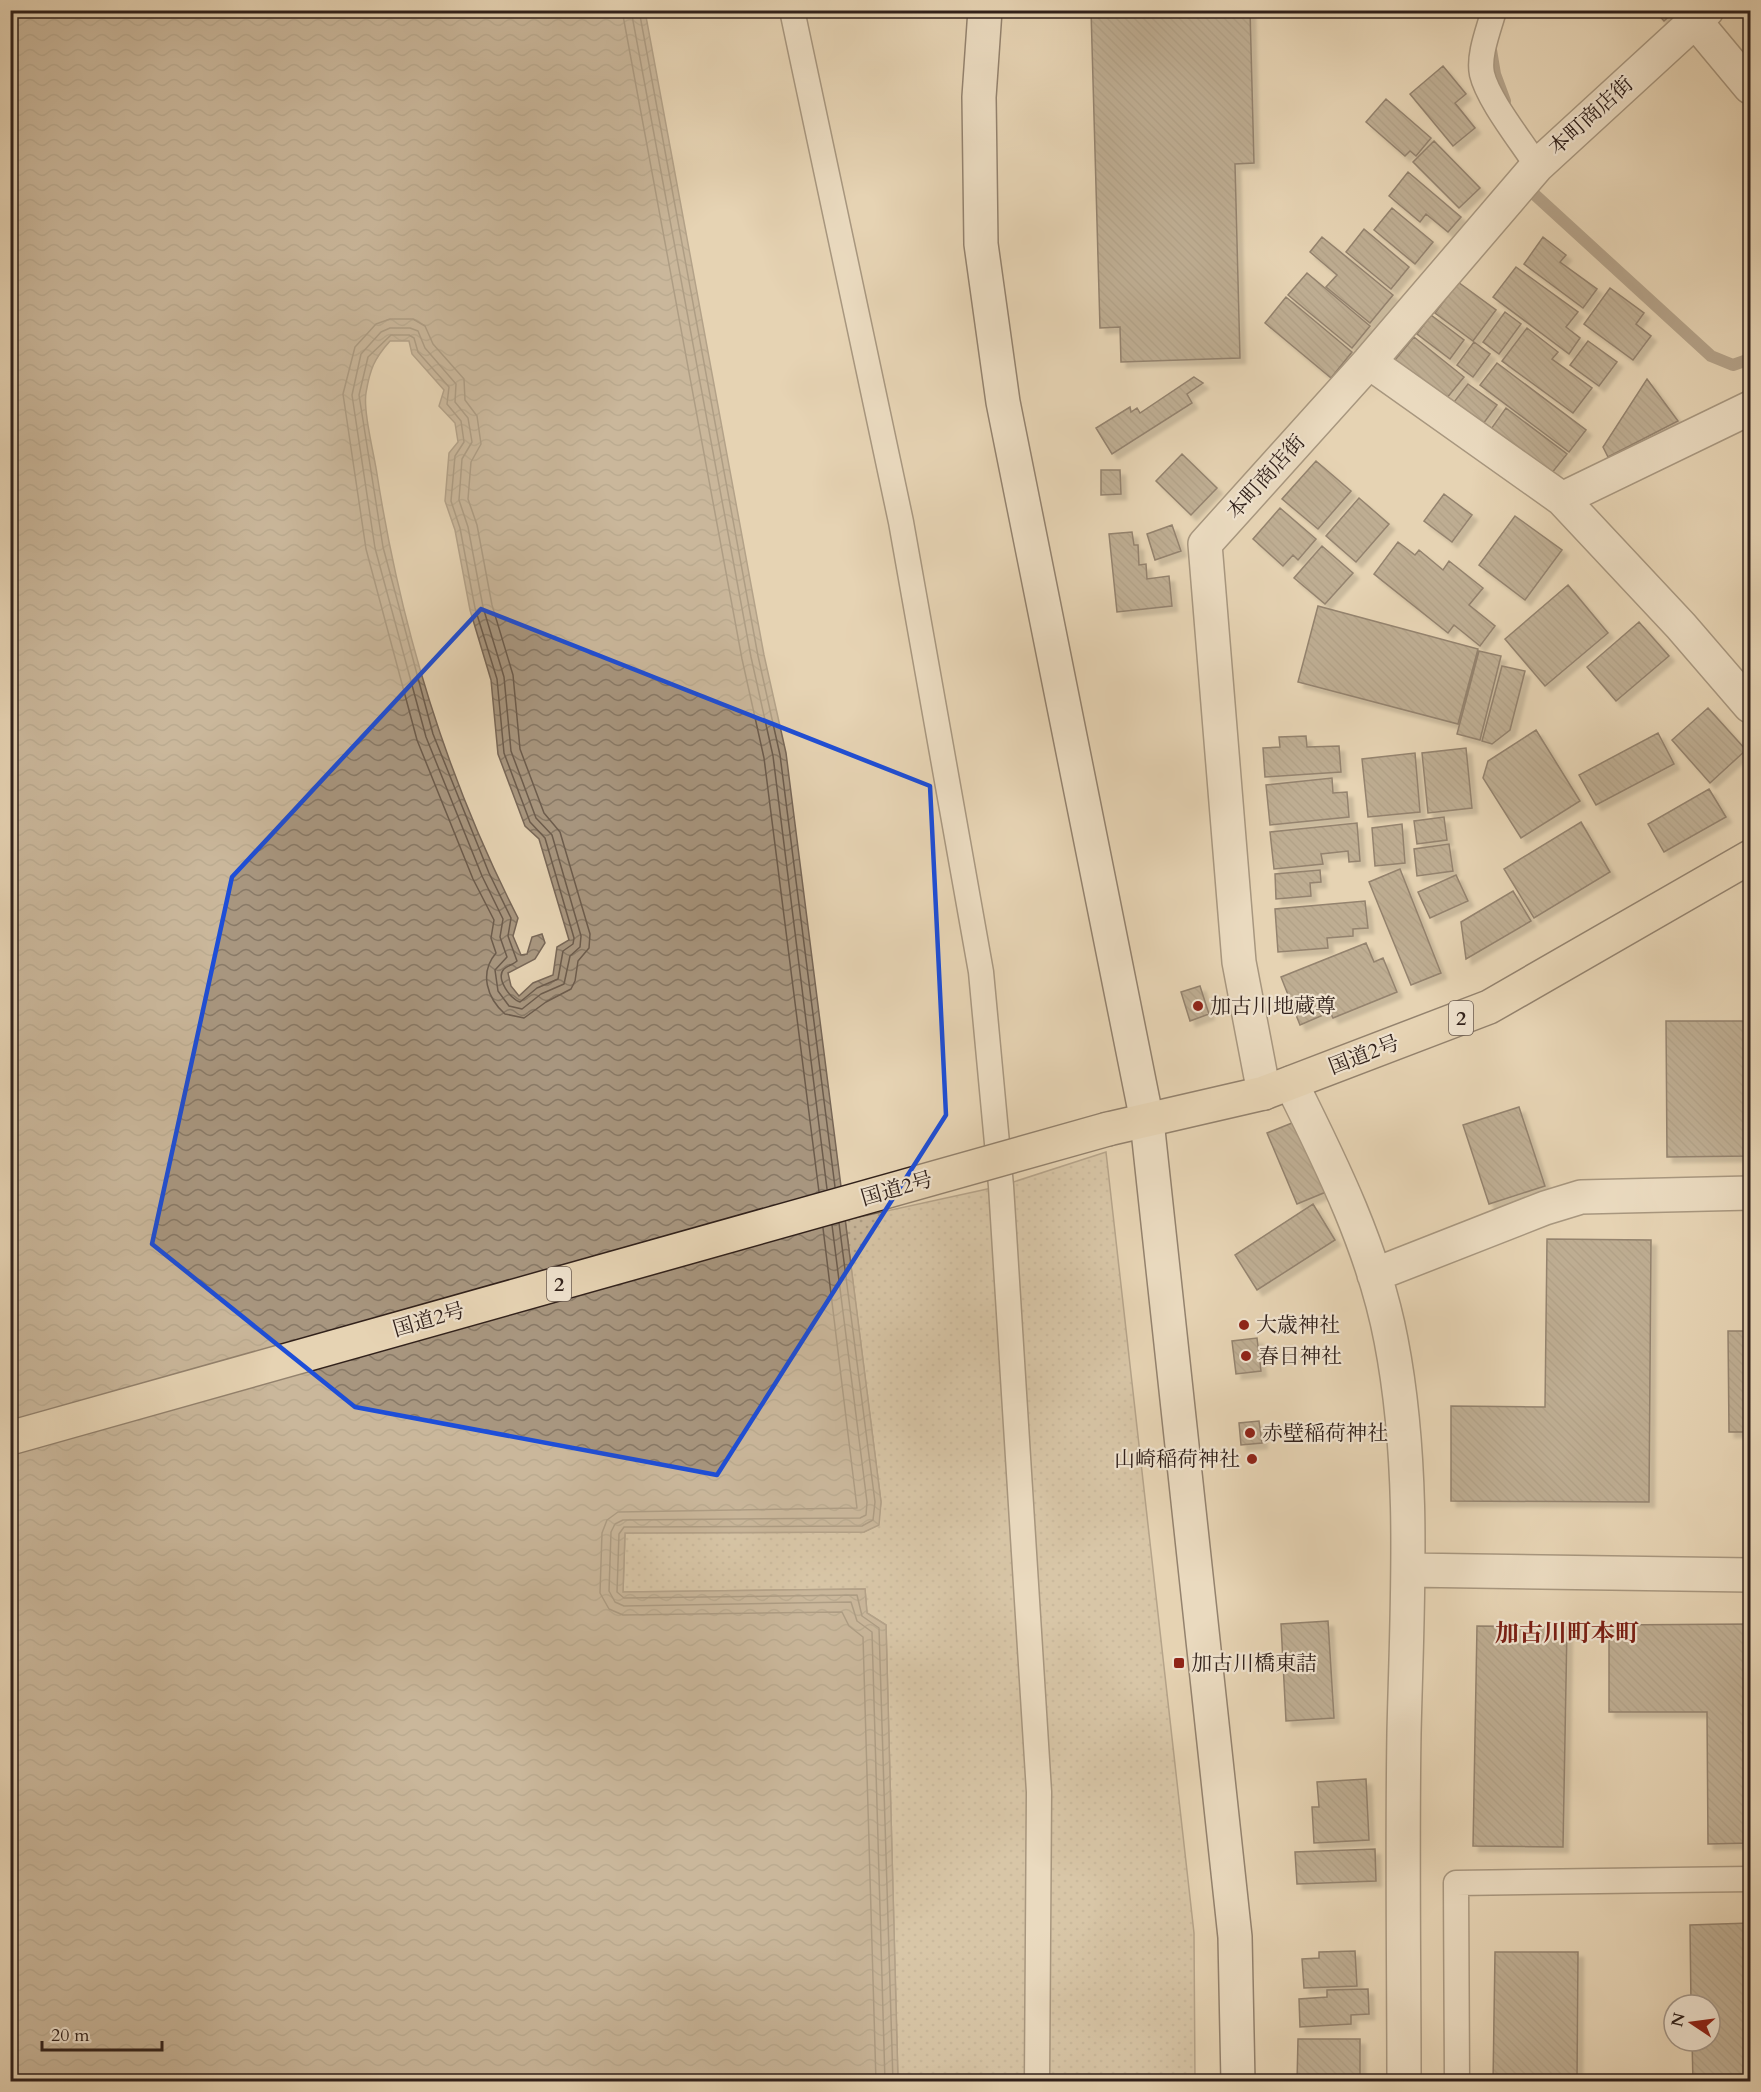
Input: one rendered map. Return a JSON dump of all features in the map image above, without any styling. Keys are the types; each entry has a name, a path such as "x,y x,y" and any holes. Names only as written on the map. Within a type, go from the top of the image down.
{"highway":[{"name":"国道2号","path":"10,1438 1108,1130 1278,1088 1489,1007 1750,857"}],"street":[{"path":"985,10 979,98 981,244 1003,402 1147,1121 1235,1937 1238,2082"},
{"path":"1701,16 1750,87"},
{"name":"本町商店街","path":"1404,2082 1404,1750 1408,1570 1406,1462 1400,1397 1391,1338 1374,1275 1340,1182 1278,1088 1239,962 1205,544 1370,362 1537,166 1701,16"},
{"path":"1370,362 1562,499 1681,626 1750,706"},
{"path":"1562,499 1750,408"},
{"path":"1374,1275 1545,1208 1581,1197 1750,1193"},
{"path":"1408,1570 1750,1575"}],"lane":[{"path":"792,10 900,522 981,972 1001,1186 1039,1792 1037,2082"},
{"path":"1494,10 1484,46 1482,72 1487,89 1537,166"},
{"path":"1457,2082 1456,1882 1750,1879"}],"highlighted area":[{"path":"481,609 930,786 946,1115 717,1475 355,1407 152,1244 232,877"}],"shaded area":[{"path":"1106,1152 1194,1933 1195,2081 898,2081 886,1625 867,1613 865,1589 623,1592 625,1533 864,1532 878,1525 881,1502 845,1220 1001,1186"}],"water":[{"path":"11,11 645,11 764,655 786,753 881,1502 879,1525 864,1532 625,1533 623,1592 865,1589 867,1613 886,1625 898,2081 11,2082","holes":["390,341 409,341 412,354 444,390 439,406 455,423 458,442 449,453 445,501 455,530 470,610 491,680 498,754 525,826 539,839 569,940 557,947 553,975 533,983 519,996 511,986 508,973 535,959 545,943 542,934 532,937 527,954 521,955 513,936 518,918 469,812 430,702 399,589 369,433 365,401 371,371 380,353"]}],"building":[{"path":"1091,10 1250,10 1254,163 1235,164 1240,358 1121,362 1120,327 1100,328"},
{"path":"1654,10 1676,10 1664,21"},
{"path":"1443,66 1466,94 1455,103 1475,128 1453,146 1410,94"},
{"path":"1386,99 1431,138 1416,156 1410,151 1405,156 1366,122"},
{"path":"1434,141 1480,188 1459,208 1413,162"},
{"path":"1408,172 1461,217 1448,232 1426,214 1420,222 1389,196"},
{"path":"1392,208 1433,242 1415,264 1374,230"},
{"path":"1364,229 1409,267 1391,289 1346,252"},
{"path":"1322,237 1393,295 1370,323 1326,287 1337,275 1310,252"},
{"path":"1543,237 1566,255 1560,262 1597,289 1583,308 1524,264"},
{"path":"1516,267 1578,312 1566,327 1580,338 1569,354 1493,297"},
{"path":"1307,273 1370,326 1352,348 1288,295"},
{"path":"1458,282 1496,310 1473,341 1435,313"},
{"path":"1610,288 1644,313 1636,324 1651,336 1633,360 1584,324"},
{"path":"1286,297 1352,352 1331,378 1265,323"},
{"path":"1505,312 1521,324 1499,354 1483,342"},
{"path":"1431,315 1464,340 1450,359 1417,334"},
{"path":"1527,328 1558,352 1552,359 1592,388 1573,413 1502,361"},
{"path":"1414,337 1464,377 1446,399 1395,360"},
{"path":"1588,341 1617,362 1599,386 1570,365"},
{"path":"1474,342 1490,354 1473,377 1457,365"},
{"path":"1497,363 1586,430 1569,452 1480,385"},
{"path":"1194,377 1203,383 1187,394 1192,403 1112,454 1096,428 1130,407 1131,412 1137,408 1140,413"},
{"path":"1647,379 1678,421 1608,457 1603,447"},
{"path":"1468,384 1497,405 1483,424 1454,402"},
{"path":"1506,408 1567,454 1551,474 1491,429"},
{"path":"1182,454 1217,488 1191,515 1156,481"},
{"path":"1316,461 1351,491 1318,529 1282,499"},
{"path":"1101,470 1120,470 1121,494 1101,495"},
{"path":"1444,494 1472,515 1452,542 1424,521"},
{"path":"1359,498 1389,524 1356,562 1326,536"},
{"path":"1280,508 1316,539 1298,560 1293,555 1283,566 1253,539"},
{"path":"1515,516 1562,550 1525,600 1479,565"},
{"path":"1172,525 1181,551 1155,560 1147,534"},
{"path":"1132,532 1134,545 1138,545 1139,565 1146,564 1147,579 1169,576 1172,606 1117,612 1109,534"},
{"path":"1398,542 1415,555 1419,550 1443,570 1449,561 1483,588 1469,605 1495,626 1480,646 1454,625 1448,633 1374,574"},
{"path":"1322,546 1353,573 1325,604 1294,578"},
{"path":"1568,585 1608,633 1545,686 1505,639"},
{"path":"1318,606 1478,649 1458,724 1298,682"},
{"path":"1639,622 1669,656 1616,701 1587,667"},
{"path":"1479,651 1501,656 1480,740 1457,734"},
{"path":"1502,666 1525,671 1510,730 1492,744 1482,741"},
{"path":"1708,708 1746,750 1710,783 1672,740"},
{"path":"1536,730 1580,801 1521,838 1483,778 1488,761"},
{"path":"1658,733 1674,764 1596,805 1579,775"},
{"path":"1306,736 1307,747 1339,746 1341,772 1265,777 1263,748 1280,747 1279,737"},
{"path":"1466,748 1472,808 1428,813 1422,753"},
{"path":"1415,753 1420,812 1368,817 1362,759"},
{"path":"1332,778 1333,793 1347,792 1349,817 1270,825 1266,785"},
{"path":"1709,789 1726,817 1664,852 1648,824"},
{"path":"1444,817 1447,840 1417,844 1414,821"},
{"path":"1581,822 1610,872 1534,918 1504,869"},
{"path":"1357,823 1360,861 1349,862 1348,851 1321,854 1323,864 1274,869 1270,832"},
{"path":"1402,824 1405,863 1375,866 1372,828"},
{"path":"1449,844 1453,871 1417,876 1414,849"},
{"path":"1400,869 1441,973 1411,985 1369,882"},
{"path":"1320,870 1321,882 1310,883 1311,896 1276,899 1275,874"},
{"path":"1456,875 1468,901 1430,918 1418,892"},
{"path":"1513,891 1531,921 1466,959 1461,922"},
{"path":"1365,901 1368,928 1353,929 1353,936 1327,938 1328,948 1278,952 1275,909"},
{"path":"1366,943 1374,962 1383,958 1397,992 1333,1018 1330,1012 1300,1025 1281,977"},
{"path":"1200,986 1209,1014 1190,1021 1181,992"},
{"path":"1666,1021 1750,1021 1750,1156 1667,1157"},
{"path":"1519,1107 1545,1186 1489,1204 1463,1125"},
{"path":"1297,1121 1326,1192 1297,1204 1267,1133"},
{"path":"1313,1204 1335,1240 1257,1290 1235,1255"},
{"path":"1547,1239 1651,1240 1649,1502 1451,1501 1451,1406 1545,1407"},
{"path":"1728,1331 1750,1331 1750,1432 1729,1432"},
{"path":"1257,1338 1261,1371 1236,1374 1232,1341"},
{"name":"赤壁稲荷神社","path":"1259,1421 1262,1443 1241,1445 1239,1423"},
{"path":"1328,1621 1334,1718 1286,1721 1281,1624"},
{"path":"1750,1624 1750,1843 1708,1844 1707,1712 1609,1712 1609,1625"},
{"path":"1477,1626 1567,1627 1563,1847 1473,1846"},
{"path":"1366,1779 1369,1840 1314,1843 1312,1807 1319,1807 1317,1782"},
{"path":"1375,1849 1376,1881 1297,1884 1295,1852"},
{"path":"1750,1923 1750,2082 1693,2082 1692,2053 1722,2053 1722,1993 1691,1993 1690,1925"},
{"path":"1355,1951 1357,1986 1304,1988 1302,1959 1319,1958 1319,1952"},
{"path":"1495,1952 1578,1952 1577,2082 1493,2082"},
{"path":"1368,1989 1369,2014 1351,2015 1351,2024 1300,2027 1299,1999 1327,1997 1327,1990"},
{"path":"1298,2039 1360,2039 1360,2082 1297,2082"}],"waterway":[{"path":"1491,50 1495,74 1505,101"},
{"path":"1534,194 1711,356 1733,365 1750,359"}],"place":[{"name":"加古川地蔵尊","path":"1198,1006"},
{"name":"大歳神社","path":"1244,1325"},
{"name":"春日神社","path":"1246,1356"},
{"name":"赤壁稲荷神社","path":"1250,1433"},
{"name":"山崎稲荷神社","path":"1252,1459"},
{"name":"加古川橋東詰","path":"1179,1663"}],"district":[{"name":"加古川町本町","path":"1567,1633"}]}
